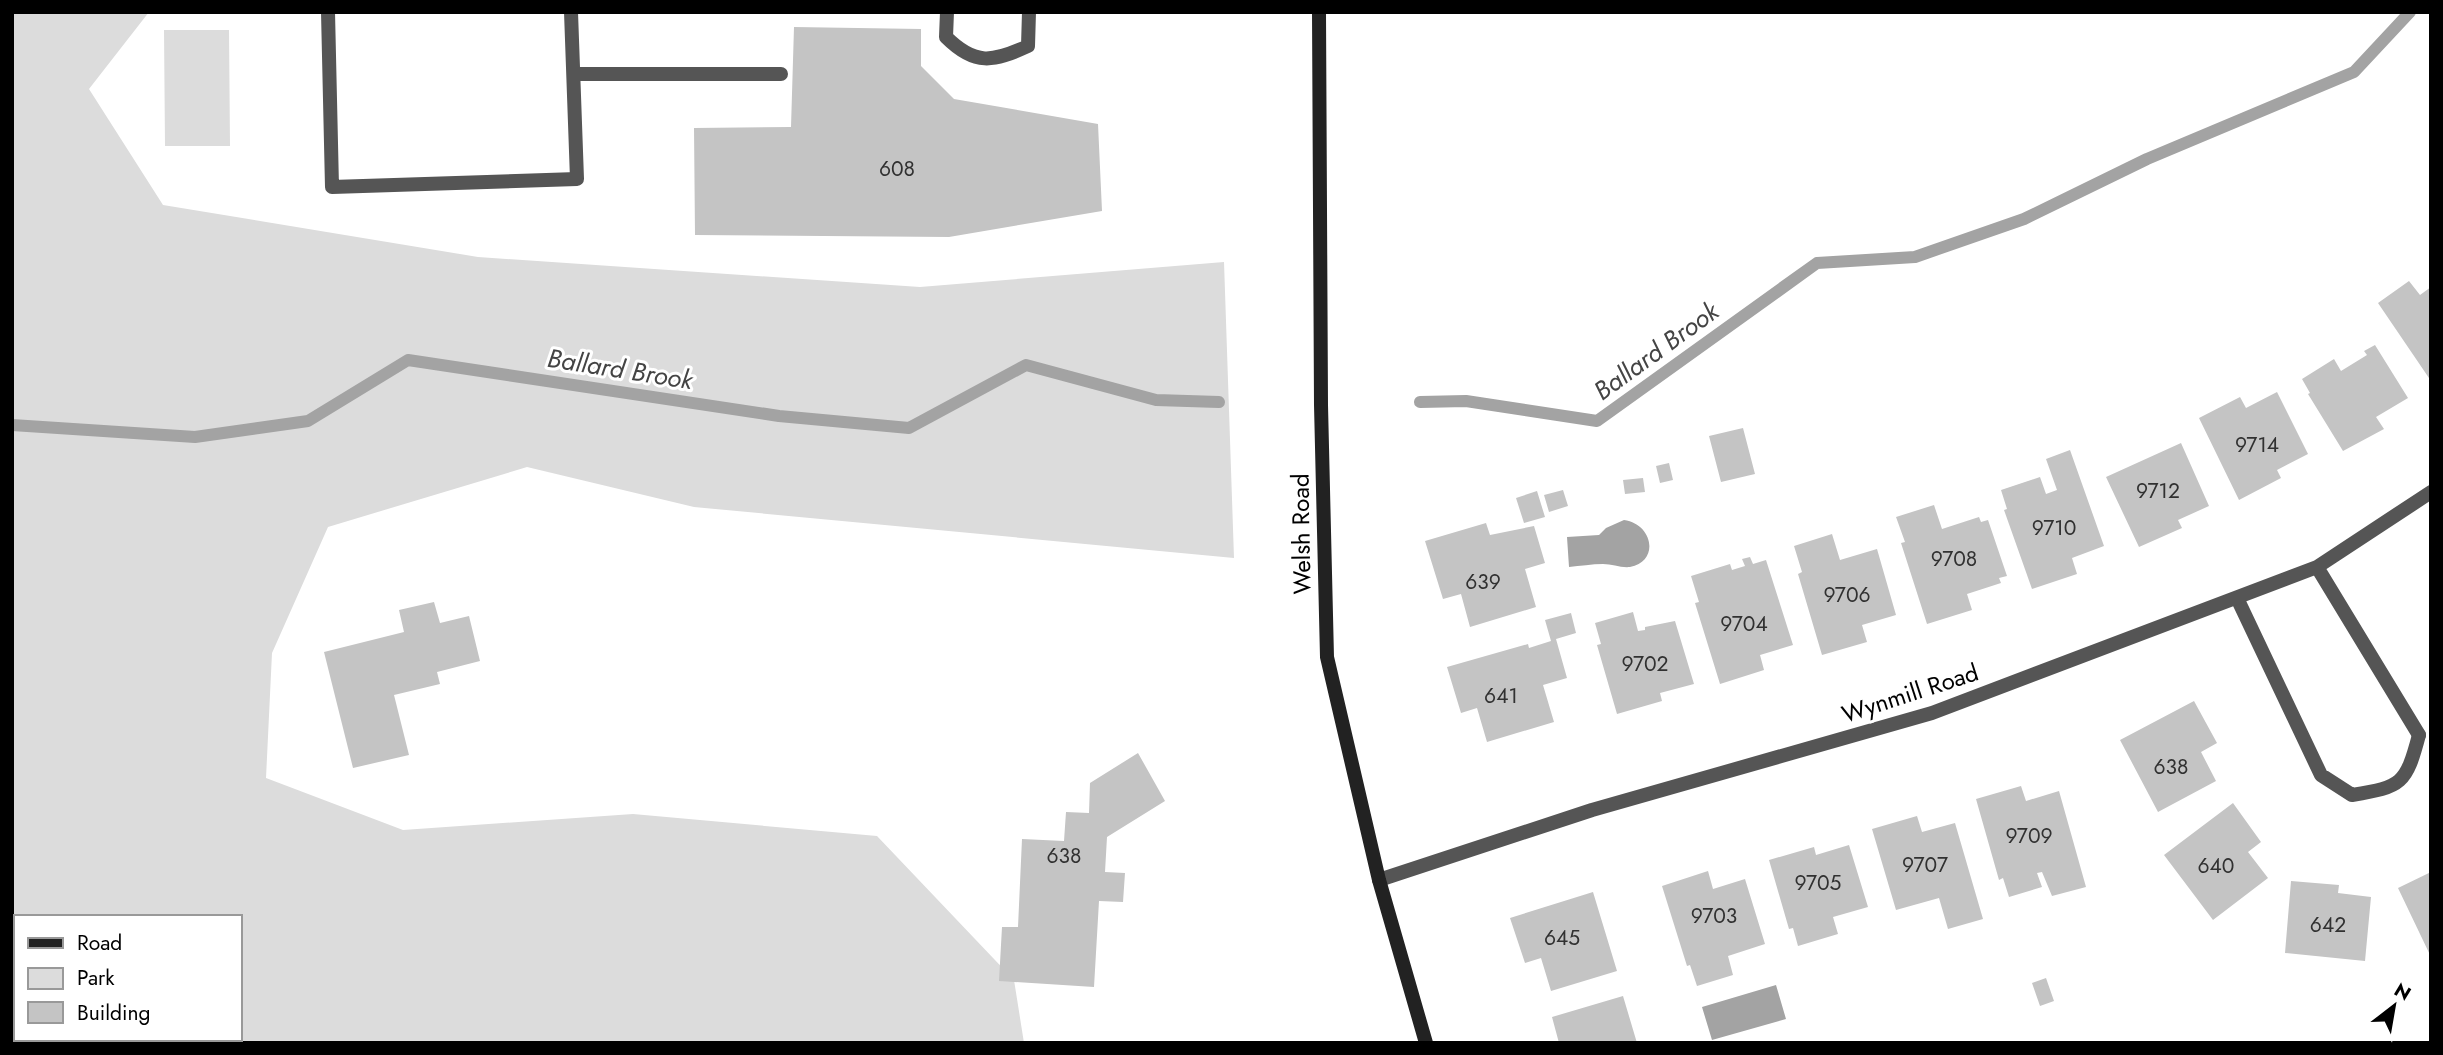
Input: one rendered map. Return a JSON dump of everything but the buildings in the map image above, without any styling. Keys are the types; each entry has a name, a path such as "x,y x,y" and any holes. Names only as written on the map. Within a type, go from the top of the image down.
{"main road":[{"name":"Welsh Road","path":"1319,12 1320,392 1327,657 1379,880 1426,1043"}],"street":[{"path":"328,12 331,187 577,179 571,12"},
{"path":"947,12 946,37 964,55 999,59 1028,46 1030,12"},
{"path":"575,74 782,74"},
{"name":"Wynmill Road","path":"1379,880 1592,810 1933,713 2318,567 2431,492"},
{"path":"2237,598 2321,775 2352,795 2388,789 2410,771 2419,735 2318,567"}],"green space":[{"path":"12,12 149,12 89,89 163,205 478,257 920,287 1224,262 1234,558 694,507 527,467 328,527 272,653 266,778 403,830 633,814 877,836 1014,980 1024,1043 12,1043"},
{"path":"164,30 229,30 230,146 165,146"}],"shaded area":[{"path":"1624,520 1634,523 1647,535 1649,551 1646,558 1630,567 1603,564 1569,567 1567,537 1599,535 1606,528"},
{"path":"1776,985 1786,1019 1712,1040 1702,1007"}],"waterway":[{"path":"1420,402 1466,401 1597,421 1817,263 1915,257 2024,219 2147,159 2354,72 2410,12"},
{"name":"Ballard Brook","path":"12,425 195,437 308,421 408,360 779,416 909,428 1026,365 1156,400 1219,402"}]}
